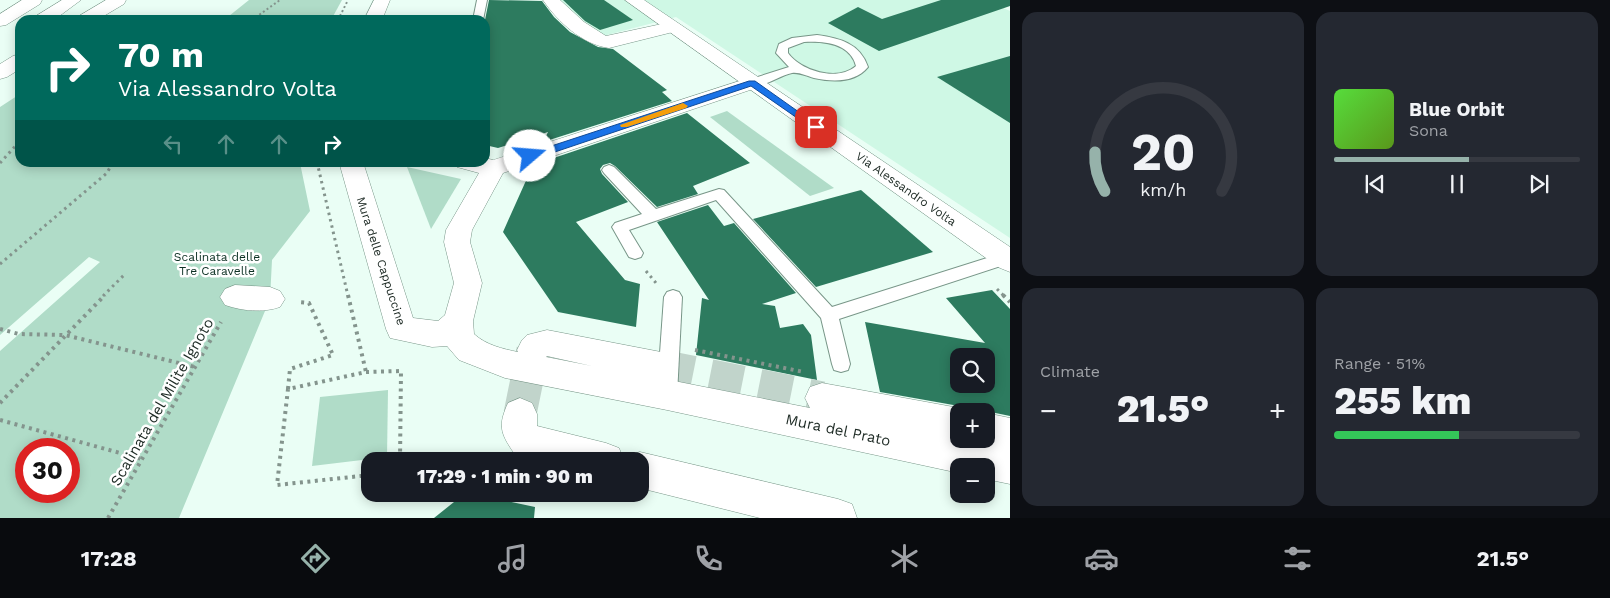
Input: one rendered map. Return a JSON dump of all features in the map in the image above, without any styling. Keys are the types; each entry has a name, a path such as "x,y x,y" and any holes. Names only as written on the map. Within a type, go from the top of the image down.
{"street":[{"path":"0,21 34,0"},
{"path":"50,15 73,0"},
{"path":"93,15 118,0"},
{"path":"375,15 382,0"},
{"path":"551,0 568,18 599,42 609,42 672,27"},
{"name":"Via Alessandro Volta","path":"632,0 1008,259"},
{"path":"0,73 15,63"},
{"path":"489,167 494,168 752,83"},
{"name":"Mura delle Cappuccine","path":"352,167 400,329 445,334 458,321"},
{"name":"Mura del Prato","path":"494,168 459,230 457,242 468,283 458,321 459,340 470,350 505,364 664,380 1010,466"},
{"path":"236,297 270,299"},
{"path":"533,350 538,345 547,343 664,380"},
{"path":"815,386 950,423"},
{"path":"520,414 518,430 526,441 570,452"},
{"path":"995,432 1010,435"},
{"path":"649,472 838,518"}],"lane":[{"path":"479,15 482,0"},
{"path":"752,83 798,68 813,74 845,77 856,73 862,67 862,60 855,52 844,45 830,40 801,38 790,41 783,46 782,53 788,61 798,68"},
{"path":"609,170 653,216"},
{"path":"635,252 620,227 719,194 829,315 841,364"},
{"name":"Via Alessandro Volta","path":"829,315 1008,259"},
{"path":"664,380 673,297"}],"path":[{"path":"259,15 280,0"},
{"path":"340,15 348,0"},
{"path":"0,162 15,146"},
{"path":"0,264 106,173 110,167"},
{"path":"318,167 366,372"},
{"path":"0,403 126,273"},
{"path":"997,289 1010,302"},
{"name":"Scalinata del Milite Ignoto","path":"108,518 236,297"},
{"path":"270,299 309,303 333,356 290,369 277,485 361,476"},
{"path":"0,329 19,334 65,336 195,367"},
{"path":"697,350 815,386"},
{"path":"288,389 366,372 401,371 400,452"},
{"path":"0,420 142,459"}],"shaded area":[{"path":"555,0 986,0 1010,11 1010,238 676,17 603,36"}],"green space":[{"path":"249,0 342,0 334,15 230,15"},
{"name":"Scalinata delle Tre Caravelle","path":"15,97 15,167 301,167 310,211 272,260 270,299 179,518 0,518 0,351 100,262 89,257 0,335 0,107"},
{"path":"727,111 834,188 810,196 710,117"},
{"path":"407,167 461,179 431,229"},
{"path":"388,390 387,452 361,452 361,460 312,466 320,397"}],"building":[{"path":"489,0 542,1 554,17 570,32 598,47 613,49 667,90 662,92 672,101 543,142 548,132 498,148 490,146 490,15 486,15"},
{"path":"563,0 604,0 633,20 600,30 585,21"},
{"path":"941,0 1010,0 1010,6 879,51 828,23 858,7 882,19"},
{"path":"1010,56 1010,123 937,77"},
{"path":"687,113 750,163 693,186 698,194 657,207 615,166 610,163 603,165 600,169 602,174 628,202 576,222 625,280 640,284 636,327 558,312 503,232 533,165"},
{"path":"861,190 933,252 816,287 753,219"},
{"path":"708,205 724,226 734,223 796,293 762,304 775,306 780,328 803,324 811,335 817,380 696,355 702,298 709,300 657,222"},
{"path":"992,290 1010,309 1010,416 995,413 995,403 950,404 880,392 865,322 985,343 946,298"},
{"path":"454,502 512,502 535,507 534,518 434,518"}],"tunnel":[{"path":"520,414 533,350"},
{"path":"661,366 822,398"}],"slow traffic":[{"path":"624,125 683,106"}],"route":[{"path":"530,156 752,83 816,127"}]}
